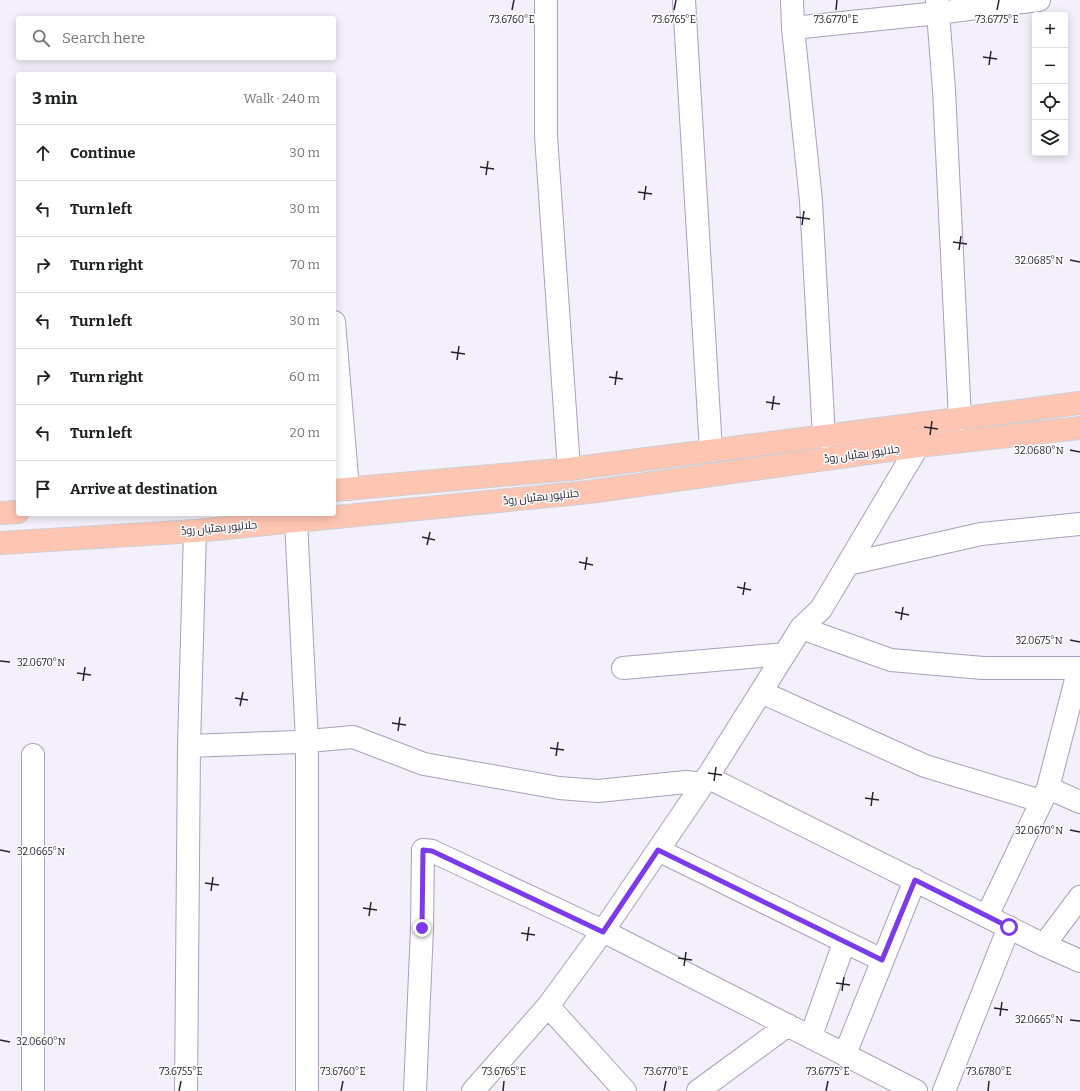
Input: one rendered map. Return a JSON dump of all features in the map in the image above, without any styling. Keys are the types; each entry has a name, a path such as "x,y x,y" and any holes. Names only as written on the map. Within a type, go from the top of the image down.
{"main road":[{"name":"جلالپور بھٹیاں روڈ","path":"341,490 569,469 1080,404"},
{"name":"جلالپور بھٹیاں روڈ","path":"0,543 195,531 589,492 918,446 1080,428"},
{"path":"0,513 16,512"}],"street":[{"path":"546,0 546,136 569,469"},
{"path":"684,0 711,452"},
{"path":"792,0 793,28 811,201 824,437"},
{"path":"793,28 888,9 1039,0"},
{"path":"938,7 944,90 960,419"},
{"path":"336,370 341,490"},
{"path":"473,1091 548,1006 603,932 705,780 801,628 821,609 918,446"},
{"path":"296,521 307,741 308,1091"},
{"path":"848,564 981,534 1080,524"},
{"path":"186,1091 189,746 195,531"},
{"path":"801,628 891,660 983,668 1080,668 1045,795 987,916"},
{"path":"623,668 785,654"},
{"path":"761,692 925,766 1080,802"},
{"path":"189,746 307,741 353,737 424,764 558,788 598,791 705,780 915,880 1044,945 1080,961"},
{"path":"33,755 33,1091"},
{"path":"415,1091 422,928 423,850 432,851 603,932 810,1036 905,1089"},
{"path":"658,850 844,943 882,960"},
{"path":"844,1054 915,880"},
{"path":"1044,945 1078,903"},
{"path":"944,1091 1009,927"},
{"path":"810,1036 844,943"},
{"path":"548,1006 625,1091"},
{"path":"698,1091 788,1025"}],"route":[{"path":"422,928 423,850 432,851 603,932 658,850 882,960 915,880 1009,927"}]}
